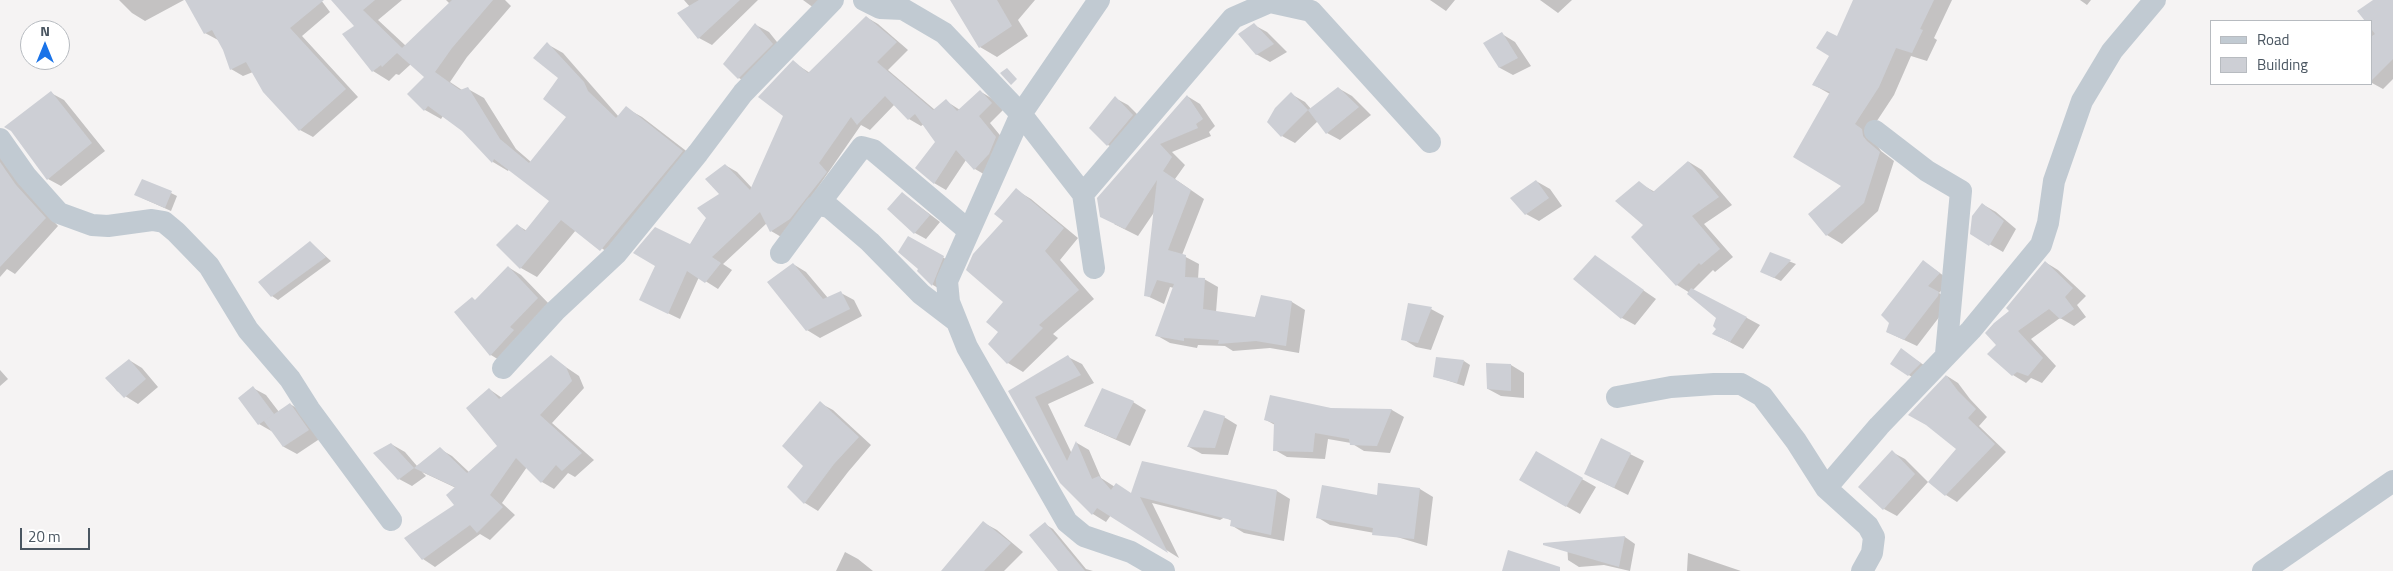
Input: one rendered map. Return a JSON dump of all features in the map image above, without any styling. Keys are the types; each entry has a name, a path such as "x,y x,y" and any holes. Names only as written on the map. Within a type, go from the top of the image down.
{"street":[{"path":"503,368 555,311 616,254 698,153 743,93 833,0"},
{"path":"864,0 880,8 903,9 944,33 1020,114 1083,194 1094,268"},
{"path":"1099,0 1020,114 947,281 948,302 966,347 1067,522 1084,536 1131,552 1149,567"},
{"path":"1826,488 1879,426 1971,330 2041,245 2048,223 2054,181 2082,100 2112,51 2155,0"},
{"path":"1083,194 1233,18 1270,2 1311,11 1430,142"},
{"path":"1875,131 1927,171 1961,191 1946,354"},
{"path":"0,139 26,176 59,213 92,225 108,226 152,220 164,222 176,232 209,266 248,330 290,379 309,409 391,520"},
{"path":"781,252 858,149 862,147 873,150 968,230"},
{"path":"818,205 829,206 870,242 927,299 955,320"},
{"path":"1617,397 1671,387 1741,384 1762,396 1796,440 1826,488 1868,526 1874,537 1872,553 1862,571"},
{"path":"2263,571 2393,481"}],"building":[{"path":"185,0 324,0 290,28 346,89 299,131 263,92 246,62 230,70 223,50 212,30 204,34"},
{"path":"331,0 375,0 363,10 402,48 452,0 493,0 452,48 435,72 460,90 468,87 500,139 529,163 566,117 543,99 558,78 533,58 547,42 584,82 588,91 616,118 626,106 683,151 600,251 561,220 520,269 496,245 517,224 525,231 549,201 494,159 492,163 462,131 428,106 424,111 407,94 424,77 397,53 382,67 381,65 372,72 342,34 354,26"},
{"path":"699,0 740,0 698,39 677,13"},
{"path":"950,0 997,0 1012,26 979,48"},
{"path":"1853,0 1934,0 1920,29 1923,30 1912,53 1896,48 1879,87 1855,124 1862,129 1863,136 1867,141 1880,152 1864,203 1826,236 1808,214 1841,186 1793,157 1830,92 1812,85 1829,56 1816,48 1827,31 1837,36"},
{"path":"2373,0 2393,0 2393,59 2373,79 2373,35 2375,34 2373,31 2373,20 2364,20 2357,11"},
{"path":"866,16 897,42 877,62 933,110 946,99 957,111 980,90 992,103 979,116 996,137 989,154 974,170 956,150 934,184 915,168 935,142 915,114 908,120 885,96 857,125 851,117 819,163 827,172 790,219 770,232 760,212 712,257 721,263 705,283 687,271 668,314 639,300 655,266 633,253 655,227 690,244 706,218 697,208 719,194 705,179 725,164 750,190 783,116 758,97 793,60 808,73"},
{"path":"755,23 773,44 738,79 723,64"},
{"path":"1254,23 1274,44 1256,55 1238,34"},
{"path":"1502,32 1518,58 1499,68 1483,43"},
{"path":"1007,68 1017,79 1011,85 1000,73"},
{"path":"1338,87 1359,107 1326,134 1308,110"},
{"path":"51,91 92,143 47,180 11,131 4,127"},
{"path":"1291,92 1308,110 1281,137 1267,122 1275,108"},
{"path":"1187,95 1203,119 1196,124 1198,128 1160,144 1172,157 1163,171 1191,190 1168,250 1186,255 1185,277 1205,278 1203,309 1255,317 1261,295 1292,301 1286,346 1256,341 1218,344 1219,340 1184,338 1184,341 1155,336 1174,284 1157,280 1150,297 1144,296 1157,180 1125,229 1100,217 1097,198"},
{"path":"1115,96 1133,115 1107,146 1089,128"},
{"path":"1688,161 1719,197 1692,216 1720,249 1701,265 1699,263 1676,286 1631,237 1643,225 1615,201 1639,181 1653,192"},
{"path":"0,162 16,185 46,218 0,267"},
{"path":"142,179 172,191 165,208 134,195"},
{"path":"1536,180 1549,198 1525,215 1510,198"},
{"path":"1016,188 1064,228 1045,251 1079,290 1039,325 1043,328 1007,364 988,344 998,332 986,322 1003,302 966,270 973,254 1003,221 994,214"},
{"path":"902,192 930,215 914,234 887,209"},
{"path":"1982,203 2004,221 1989,246 1970,234 1972,216"},
{"path":"908,236 944,256 932,286 917,271 918,269 898,252"},
{"path":"310,241 326,257 271,297 258,282"},
{"path":"1770,252 1791,260 1774,278 1760,272"},
{"path":"1595,255 1644,290 1621,319 1573,279"},
{"path":"1923,260 1940,273 1928,286 1939,292 1938,296 1904,340 1886,332 1889,323 1881,315"},
{"path":"2045,261 2073,288 2065,297 2074,309 2060,319 2049,309 2018,331 2043,358 2028,376 2017,372 2012,376 1987,354 1996,345 1985,333 2009,311 2006,308"},
{"path":"793,263 823,299 841,291 850,309 806,331 767,282"},
{"path":"508,266 538,298 510,327 514,330 490,356 454,312 472,297 475,300"},
{"path":"1691,288 1747,317 1730,342 1712,334 1716,329 1713,326 1716,318 1687,294"},
{"path":"1408,303 1432,307 1418,343 1401,340"},
{"path":"1901,348 1921,363 1908,376 1890,364"},
{"path":"551,355 566,367 572,381 540,415 582,453 562,471 556,465 541,483 516,458 490,495 503,507 477,533 470,525 422,560 404,538 454,505 446,495 455,487 414,468 440,447 467,473 497,446 466,408 489,388 499,399"},
{"path":"1068,355 1081,375 1035,397 1067,461 1076,441 1092,479 1099,476 1111,490 1116,483 1131,493 1142,461 1277,490 1271,535 1230,526 1231,520 1140,497 1168,553 1097,508 1092,515 1060,483 1008,391"},
{"path":"1436,357 1464,360 1457,383 1433,377"},
{"path":"129,359 146,379 124,398 105,378"},
{"path":"1486,363 1511,364 1511,391 1487,389"},
{"path":"1946,375 1958,391 1976,409 1968,418 1995,444 1945,496 1928,482 1956,449 1926,425 1908,415"},
{"path":"253,386 274,414 258,425 238,398"},
{"path":"1102,388 1134,401 1116,439 1084,426"},
{"path":"1270,395 1331,408 1392,409 1377,446 1350,445 1349,439 1315,433 1313,452 1273,451 1274,423 1264,420"},
{"path":"820,401 859,437 834,464 804,504 787,487 803,466 782,446"},
{"path":"290,403 309,430 283,447 264,421"},
{"path":"1204,410 1225,416 1215,448 1187,447"},
{"path":"1601,438 1631,453 1614,488 1584,474"},
{"path":"391,443 414,468 398,480 373,453"},
{"path":"1892,450 1915,474 1883,510 1858,487"},
{"path":"1536,451 1583,478 1566,507 1519,480"},
{"path":"1378,483 1420,488 1414,539 1372,535 1373,528 1316,518 1322,485 1377,495"},
{"path":"983,521 1011,543 984,571 941,571"},
{"path":"1045,522 1085,571 1058,571 1029,535"},
{"path":"1625,536 1619,567 1543,545 1543,543"},
{"path":"1508,550 1560,567 1560,571 1502,571"}]}
